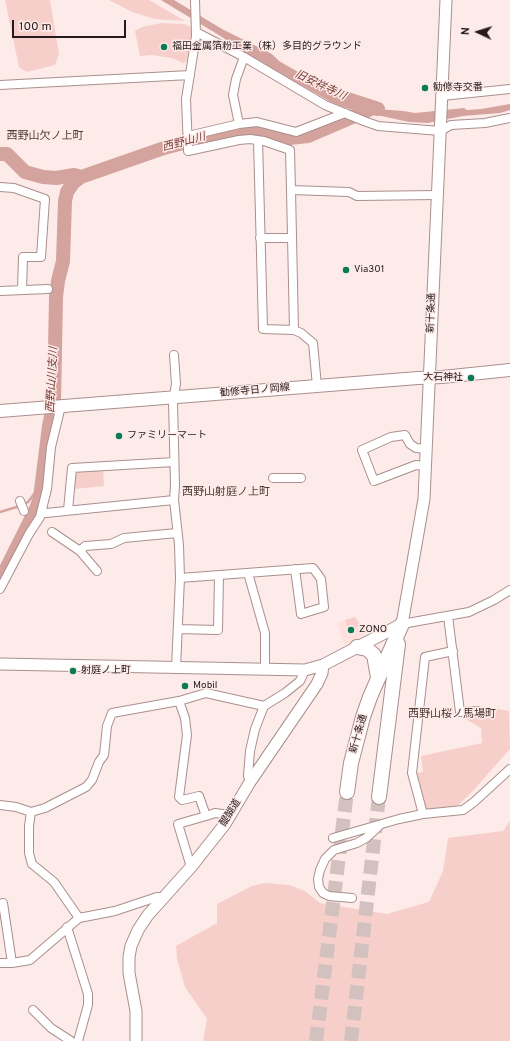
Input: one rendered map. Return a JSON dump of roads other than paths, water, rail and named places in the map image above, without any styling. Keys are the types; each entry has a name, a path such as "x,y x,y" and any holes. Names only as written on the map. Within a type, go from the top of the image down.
{"highway":[{"name":"新十条通","path":"347,792 351,763 363,717 378,677 402,624"},
{"path":"379,797 388,719 402,624"},
{"path":"357,647 367,649 374,655 378,677"}],"main road":[{"name":"新十条通","path":"402,624 424,499 446,0"},
{"name":"勧修寺日ノ岡線","path":"0,411 442,377 510,370"},
{"path":"0,664 305,670 323,665 402,624"},
{"name":"醍醐道","path":"136,1041 136,1011 128,973 131,946 138,930 148,915 191,867 225,824 250,782 317,684 322,673 323,665"}],"street":[{"path":"195,3 196,28 186,98 188,150 239,140 258,140 290,150 294,330"},
{"path":"196,28 324,105 378,126 440,128 451,125 485,123 510,118"},
{"path":"238,124 233,95 244,57"},
{"path":"0,85 190,75"},
{"path":"441,101 510,89"},
{"path":"188,137 238,124 257,122 296,132 345,114"},
{"path":"258,140 263,329 294,330 301,333 313,343 317,386"},
{"path":"0,187 14,188 45,199 41,257 23,256 22,290"},
{"path":"291,190 350,192 357,196 437,195"},
{"path":"260,238 291,238"},
{"path":"0,291 48,289"},
{"path":"174,355 174,500 180,578 176,668"},
{"path":"0,589 29,534 40,517 47,489 55,407"},
{"path":"425,466 416,465 374,481 362,450 391,437 405,435 410,444 416,448 427,449"},
{"path":"68,510 72,468 174,462"},
{"path":"274,478 300,478"},
{"path":"46,512 174,500"},
{"path":"20,501 24,511"},
{"path":"52,532 80,551 97,571"},
{"path":"80,551 84,546 111,544 124,538 177,533"},
{"path":"180,578 295,569 313,568 321,579 324,607 301,614 295,569"},
{"path":"248,573 265,633 265,669"},
{"path":"178,629 218,630 219,575"},
{"path":"402,624 469,612 494,600 510,590"},
{"path":"448,616 460,712 478,711"},
{"path":"422,814 412,773 426,657 453,651"},
{"path":"250,782 248,776 250,751 255,729 264,706 285,693 300,680 305,670"},
{"path":"0,805 16,807 31,812 45,808 86,787 92,780 99,762 104,755 107,726 112,713 179,701 206,693 264,706"},
{"path":"179,701 185,718 187,735 179,797 182,800 199,796 206,816"},
{"path":"333,838 422,814 463,810 474,802 510,769"},
{"path":"31,812 29,826 29,853 32,864 54,882 79,918"},
{"path":"191,867 178,824 215,813 230,815"},
{"path":"352,898 329,896 323,893 319,887 318,879 320,870 325,859 334,850 357,843 366,838 381,824"},
{"path":"0,963 30,960 79,918 115,911 157,897 163,898"},
{"path":"2,902 12,963"},
{"path":"67,927 88,994 88,1005 78,1041"},
{"path":"33,1010 51,1028 71,1041"}],"water":[{"path":"161,0 174,0 222,29 272,54 279,61 312,80 318,79 327,86 327,91 365,108 415,113 464,108 467,110 481,109 510,104 510,110 500,113 463,116 428,123 409,122 349,109 331,102 246,54 222,37"}],"waterway":[{"name":"旧安祥寺川","path":"324,90 378,109"},
{"name":"西野山川","path":"0,154 7,154 25,172 43,177 56,178 74,175 81,177 164,148 236,129 263,130 290,138 308,136 373,108"},
{"name":"西野山川支川","path":"0,581 40,498 49,426 54,402 56,297 63,261 65,201 67,192 73,183 81,177"},
{"path":"0,512 28,502 41,485"}],"tunnel":[{"path":"316,1041 347,792"},
{"path":"351,1041 379,797"}],"place":[{"name":"福田金属箔粉工業（株）多目的グラウンド","path":"164,47"},
{"name":"勧修寺交番","path":"425,88"},
{"name":"Via301","path":"346,270"},
{"name":"大石神社","path":"471,378"},
{"name":"ファミリーマート","path":"119,436"},
{"name":"ZONO","path":"351,630"},
{"name":"射庭ノ上町","path":"73,671"},
{"name":"Mobil","path":"185,686"}],"district":[{"name":"西野山欠ノ上町","path":"45,137"},
{"name":"西野山射庭ノ上町","path":"226,493"},
{"name":"西野山桜ノ馬場町","path":"452,715"}]}
